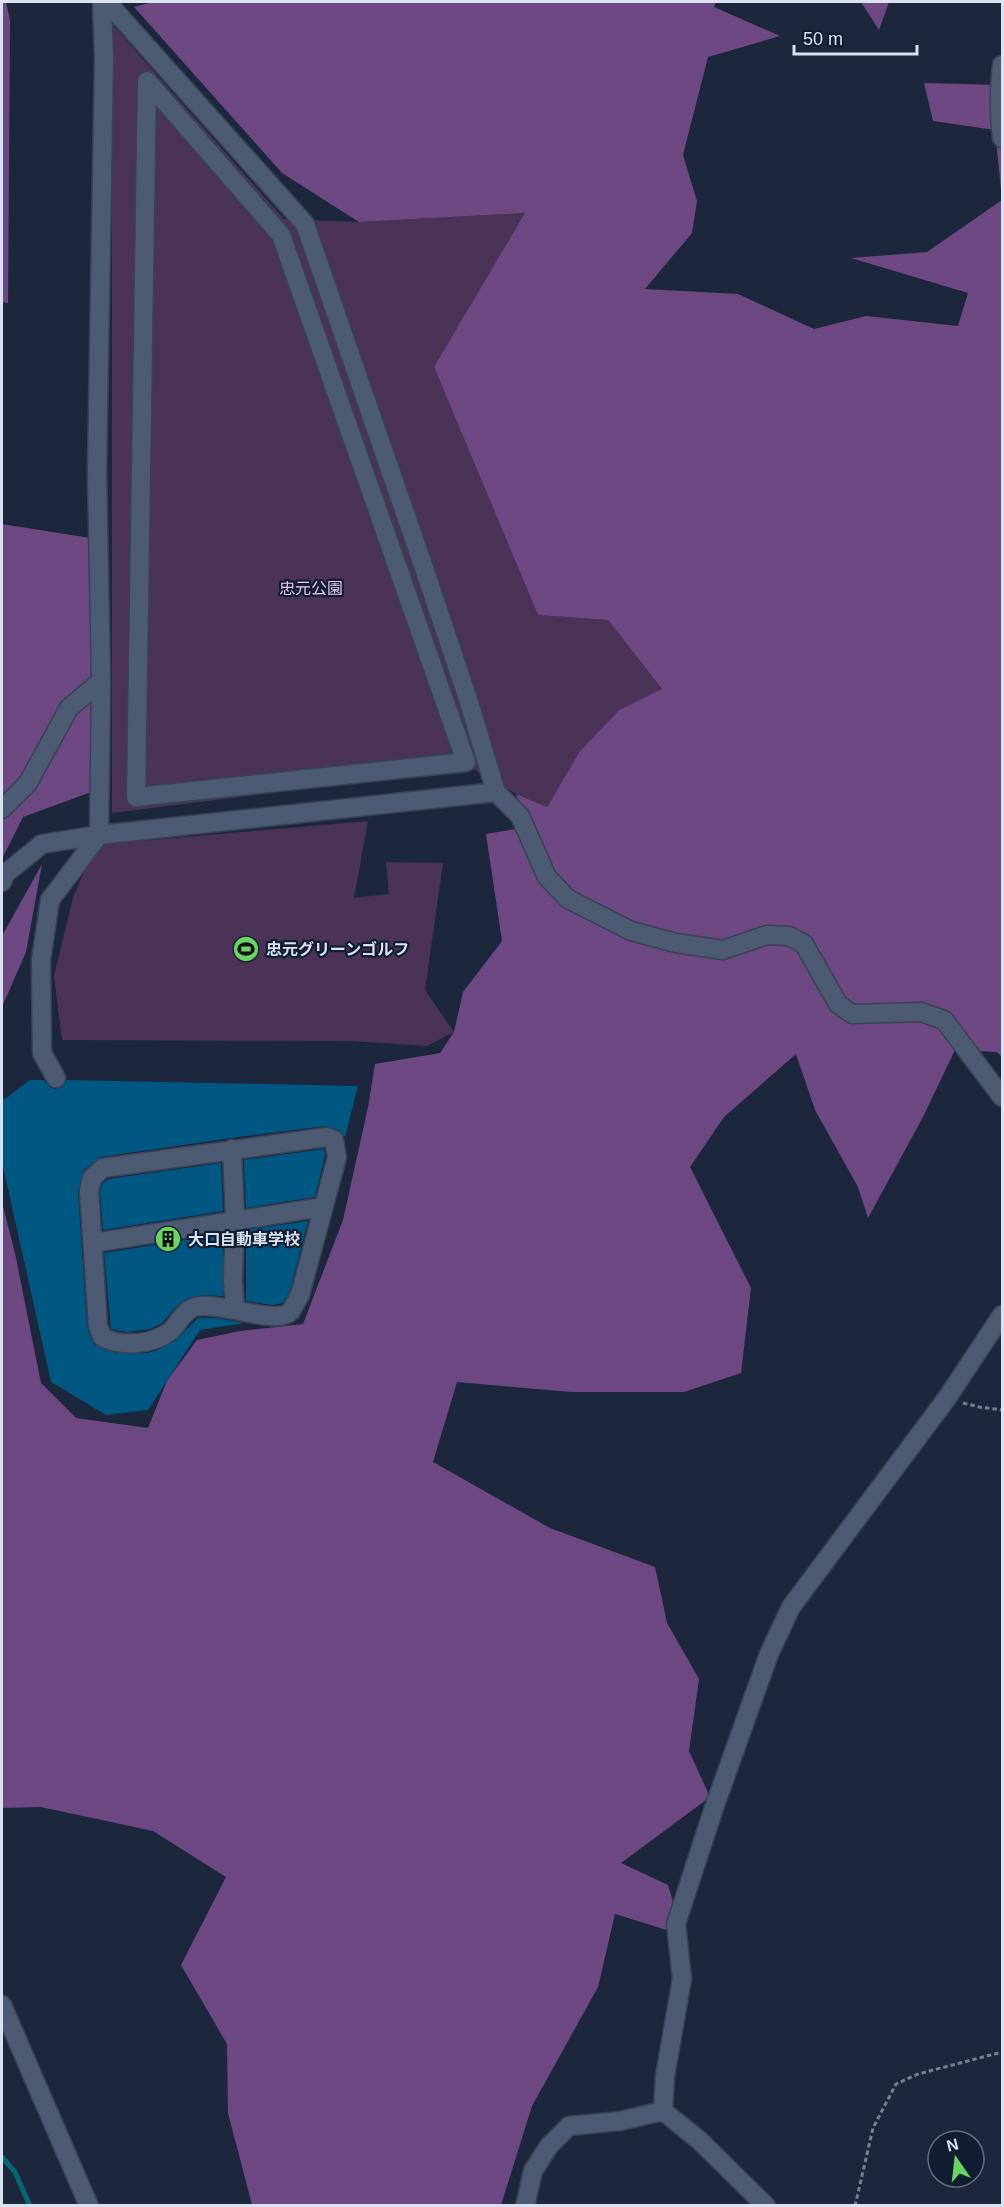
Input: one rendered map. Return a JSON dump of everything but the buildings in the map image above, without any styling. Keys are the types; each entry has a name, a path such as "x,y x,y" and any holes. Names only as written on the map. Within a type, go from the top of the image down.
{"street":[{"path":"56,1078 42,1053 40,960 50,900 99,835 101,681 97,471 104,58 102,2"},
{"path":"107,2 305,224 427,576 496,792 520,816 547,877 568,899 631,931 676,943 723,950 767,935 789,936 804,944 838,1004 852,1014 921,1012 944,1020 1002,1097"},
{"path":"1002,65 1000,116 1002,138"},
{"path":"147,81 281,235 466,762 136,797 147,81"},
{"path":"2,808 28,783 69,708 101,681"},
{"path":"2,882 5,874 42,844 99,835 496,792"},
{"path":"327,1137 334,1140 337,1157 300,1294 290,1311 284,1316 273,1317 235,1309 195,1307 185,1312 169,1332 148,1341 109,1341 102,1337 98,1326 88,1191 92,1178 103,1168 232,1149 327,1137"},
{"path":"232,1149 235,1309"},
{"path":"93,1243 322,1207"},
{"path":"663,2110 664,2076 682,1979 676,1924 715,1805 769,1654 791,1607 947,1398 1002,1315"},
{"path":"2,2005 89,2205"},
{"path":"525,2205 533,2171 549,2146 569,2126 620,2121 663,2110"},
{"path":"663,2110 699,2140 766,2205"}],"path":[{"path":"947,1398 979,1407 1002,1410"},
{"path":"855,2205 873,2127 896,2084 918,2074 1002,2052"}],"green space":[{"name":"忠元公園","path":"112,24 284,219 359,222 526,213 434,367 538,615 608,620 662,689 619,710 580,751 547,807 516,794 472,768 112,813"},
{"name":"忠元グリーンゴルフ","path":"368,821 354,898 389,894 386,862 443,863 425,990 454,1032 427,1046 351,1041 62,1040 54,976 73,898 95,845"}],"shaded area":[{"path":"2,2 6,2 10,20 8,303 2,302"},
{"path":"153,2 716,2 714,7 780,36 708,57 683,155 697,201 692,233 645,289 738,294 814,329 866,316 958,326 968,293 851,258 927,252 1002,200 1002,1057 997,1052 955,1050 923,1117 868,1218 858,1187 815,1110 796,1054 724,1117 690,1167 751,1288 741,1373 684,1392 571,1392 457,1382 433,1462 550,1528 655,1567 667,1623 699,1679 689,1751 710,1797 621,1863 668,1885 683,1935 615,1914 598,1987 532,2106 501,2205 252,2205 228,2113 227,2044 181,1965 226,1877 153,1831 41,1807 2,1808 2,1203 15,1253 41,1383 76,1418 148,1428 167,1381 197,1340 240,1331 303,1324 343,1220 375,1064 440,1053 454,1032 463,992 502,941 486,834 528,827 516,794 547,807 580,751 619,710 662,689 608,620 538,615 434,367 525,213 359,222 282,173 134,7"},
{"path":"861,2 889,2 879,30"},
{"path":"924,83 1002,85 1002,200 995,130 933,121"},
{"path":"2,524 90,538 94,791 23,817 2,859"},
{"path":"42,864 26,952 2,1007 2,936"}],"waterway":[{"path":"2,2157 15,2172 30,2206"}],"place":[{"name":"忠元グリーンゴルフ","path":"246,949"},
{"name":"大口自動車学校","path":"168,1239"}]}
